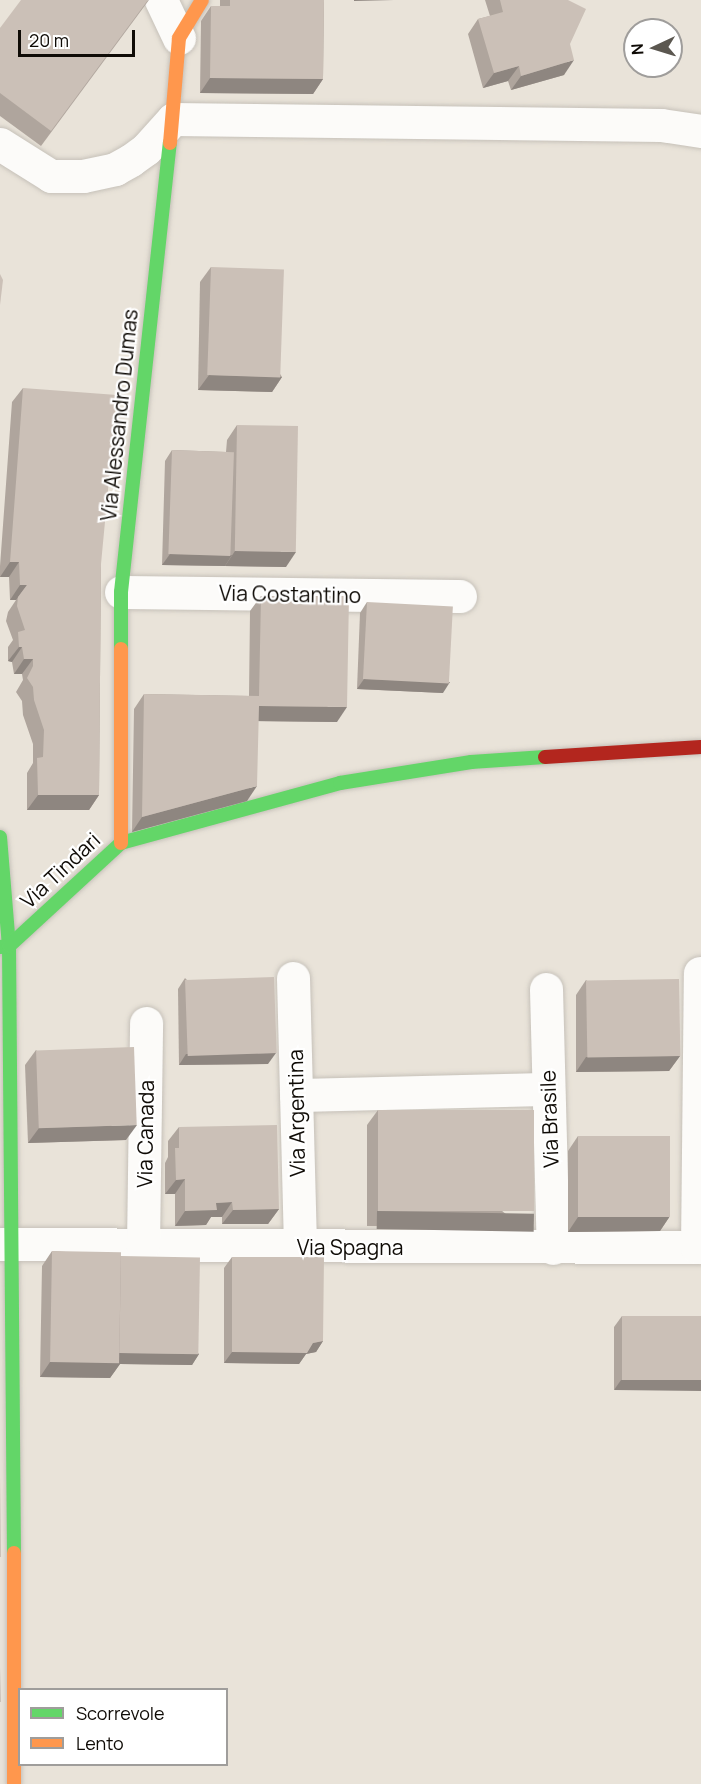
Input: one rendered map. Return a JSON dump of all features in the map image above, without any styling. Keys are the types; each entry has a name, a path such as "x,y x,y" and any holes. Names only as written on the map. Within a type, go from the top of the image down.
{"street":[{"path":"161,0 179,38"},
{"name":"Via Alessandro Dumas","path":"121,843 121,592 173,119 179,38 202,0"},
{"path":"0,144 51,176 99,174 115,169 139,155 173,119 661,125 701,131"},
{"name":"Via Costantino","path":"121,592 460,596"},
{"path":"121,843 340,783 471,762 701,747"},
{"path":"0,837 5,946 7,1594 14,1784"},
{"name":"Via Tindari","path":"5,946 121,843"},
{"path":"699,1247 700,973"},
{"name":"Via Argentina","path":"293,978 300,1247"},
{"name":"Via Brasile","path":"546,989 553,1248"},
{"name":"Via Canada","path":"143,1245 146,1023"},
{"path":"296,1095 548,1089"},
{"name":"Via Spagna","path":"7,1244 699,1247"}],"building":[{"path":"21,0 148,0 51,131 0,93 0,28"},
{"path":"230,0 324,0 323,79 210,78 211,6 230,6"},
{"path":"500,0 568,0 586,9 570,44 574,60 521,76 519,66 494,73 478,19 503,12"},
{"path":"211,267 284,270 280,377 207,375"},
{"path":"0,274 3,280 0,305"},
{"path":"23,388 117,395 101,564 99,795 38,795 37,758 43,757 44,730 34,700 33,687 27,678 33,666 33,659 24,659 22,647 19,647 18,632 25,630 17,606 18,597 27,585 20,585 19,562 10,562"},
{"path":"237,425 298,426 296,552 235,551"},
{"path":"172,450 234,452 230,556 168,554"},
{"path":"261,596 349,596 347,707 259,706 257,786 142,817 144,694 259,696"},
{"path":"367,602 453,607 449,683 363,679"},
{"path":"274,977 277,1053 188,1056 185,980"},
{"path":"679,979 680,1056 587,1058 586,981"},
{"path":"134,1047 137,1125 39,1128 36,1050"},
{"path":"378,1110 534,1110 534,1211 378,1211"},
{"path":"277,1125 279,1209 233,1210 232,1202 216,1203 217,1210 185,1211 185,1179 176,1180 175,1148 179,1148 179,1127"},
{"path":"578,1136 670,1136 670,1217 578,1217"},
{"path":"52,1251 121,1252 119,1363 50,1362"},
{"path":"121,1256 200,1257 198,1354 119,1353"},
{"path":"232,1257 324,1257 323,1341 313,1343 307,1353 232,1352"},
{"path":"622,1316 701,1316 701,1380 622,1380"},
{"path":"0,1476 1,1557 0,1557"}],"traffic: fast":[{"path":"121,649 121,592 170,143"},
{"path":"0,947 9,946 121,843 340,783 471,762 545,757"},
{"path":"0,837 9,946 14,1553"}],"traffic: slow":[{"path":"170,143 179,38 202,0"},
{"path":"121,649 121,843"},
{"path":"14,1553 14,1784"}],"traffic: jam":[{"path":"545,757 701,747"}]}
